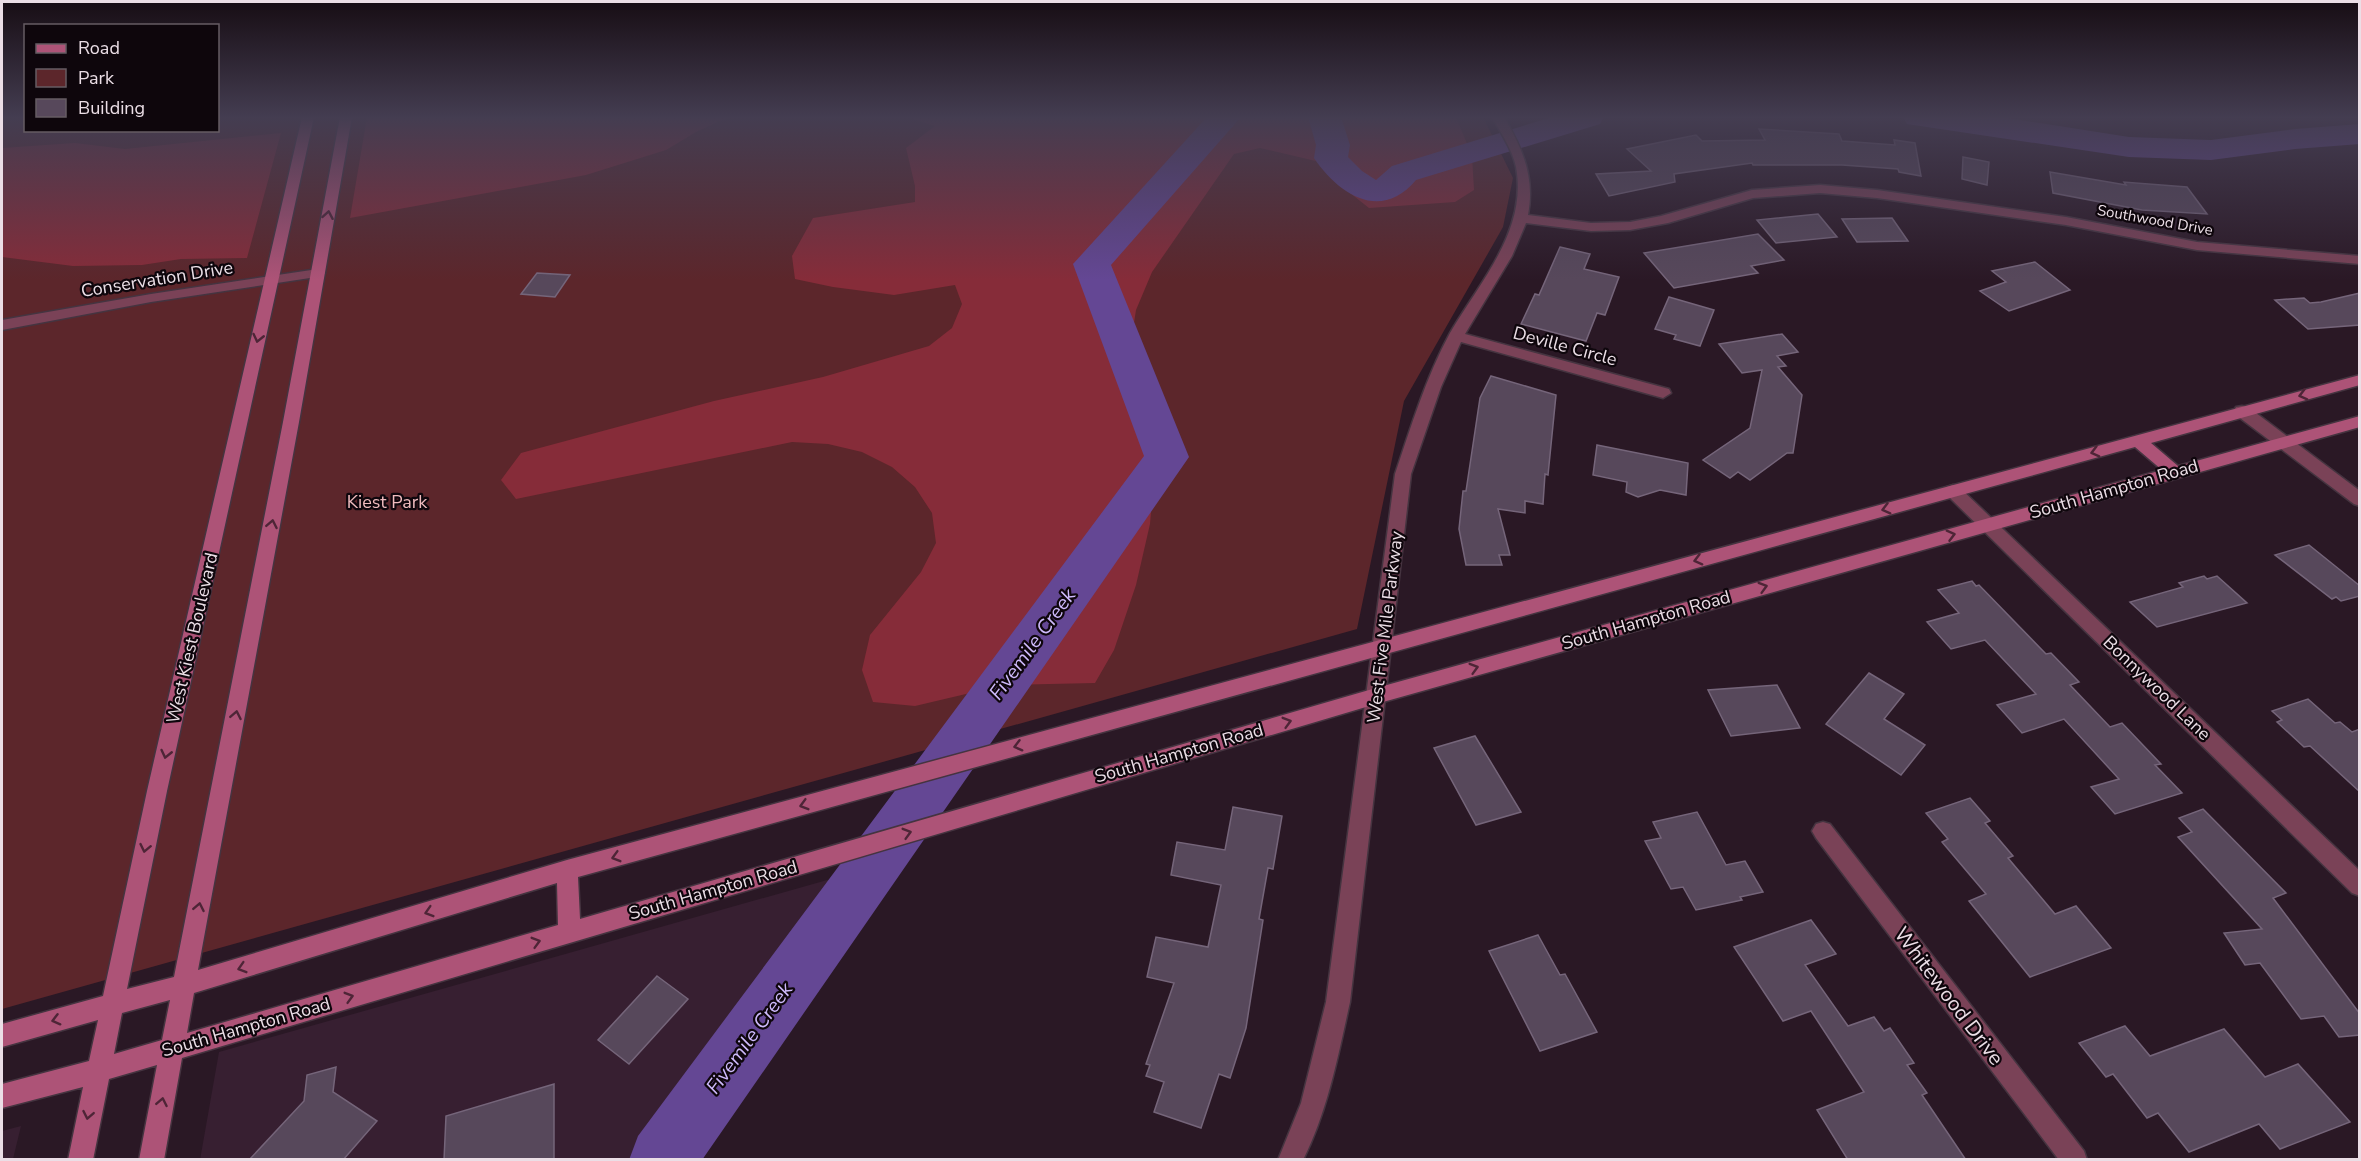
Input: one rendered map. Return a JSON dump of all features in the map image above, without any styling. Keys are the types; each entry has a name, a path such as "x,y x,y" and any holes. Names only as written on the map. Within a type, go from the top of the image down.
{"main road":[{"name":"West Kiest Boulevard","path":"80,1160 111,1005 296,171"},
{"path":"151,1160 336,171"},
{"path":"2,1035 184,985 567,870 2360,380"},
{"name":"South Hampton Road","path":"2,1096 97,1071 1376,696 2360,421"},
{"path":"2137,441 2176,472"},
{"path":"567,870 569,932"}],"street":[{"name":"West Five Mile Parkway","path":"1290,1160 1297,1147 1322,1076 1338,1002 1403,474 1430,393 1456,336 1515,238 1525,195 1522,171"},
{"name":"Southwood Drive","path":"1521,218 1591,227 1630,226 1663,220 1752,194 1820,189 1877,194 2066,221 2197,246 2360,260"},
{"name":"Conservation Drive","path":"2,324 151,298 318,273"},
{"name":"Deville Circle","path":"1456,336 1663,393"},
{"path":"2242,411 2360,500"},
{"name":"Bonnywood Lane","path":"1953,490 2360,886"},
{"name":"Whitewood Drive","path":"1823,831 2075,1160"}],"shaded area":[{"path":"2,171 271,171 247,258 181,259 142,265 73,266 2,257"},
{"path":"358,171 598,171 586,175 350,218"},
{"path":"911,171 1222,171 1152,272 1136,310 1133,329 1151,394 1157,441 1150,524 1136,585 1114,650 1095,683 1004,685 915,706 873,702 862,670 870,635 921,572 936,543 932,513 915,487 892,467 862,452 828,444 792,442 516,499 501,480 521,453 714,401 823,377 929,346 952,328 962,304 955,285 894,295 833,287 795,279 792,256 813,218 915,202 915,186"},
{"path":"1330,171 1473,171 1474,190 1455,202 1369,208 1350,193"},
{"path":"912,856 825,951 718,1079 674,1159 200,1160 219,1052"},
{"path":"21,1126 13,1159 2,1159 2,1131"}],"green space":[{"name":"Kiest Park","path":"2,171 1510,171 1513,178 1503,227 1404,401 1357,629 2,1009"}],"building":[{"path":"1694,171 1674,174 1675,182 1609,196 1596,174"},
{"path":"1920,171 1921,176 1899,172"},
{"path":"1962,171 1988,171 1987,185 1962,179"},
{"path":"2050,172 2126,185 2124,182 2187,187 2207,214 2142,210 2053,193"},
{"path":"1818,214 1837,237 1776,243 1757,220"},
{"path":"1892,218 1908,241 1857,242 1842,219"},
{"path":"1758,234 1784,260 1751,266 1758,273 1674,288 1644,253"},
{"path":"1560,247 1590,254 1584,269 1619,277 1605,315 1597,313 1586,341 1521,324 1535,294 1539,295"},
{"path":"2035,262 2070,290 2009,311 1980,291 2006,282 1992,271"},
{"path":"537,273 570,275 555,297 521,294"},
{"path":"2360,293 2360,325 2308,329 2275,300 2304,298 2310,303"},
{"path":"1669,297 1714,310 1700,346 1674,339 1676,335 1655,329"},
{"path":"1782,334 1798,352 1777,356 1786,366 1778,367 1802,395 1793,453 1787,453 1750,480 1738,472 1730,478 1703,460 1750,428 1762,370 1742,373 1719,344"},
{"path":"1491,376 1556,395 1548,475 1545,474 1543,504 1525,501 1525,513 1498,509 1510,555 1499,555 1502,565 1466,565 1459,529 1463,491 1466,491 1480,398"},
{"path":"1597,445 1688,463 1686,495 1660,490 1638,497 1626,492 1627,482 1593,475"},
{"path":"2309,545 2360,586 2360,596 2341,601 2336,597 2332,599 2275,555"},
{"path":"2204,576 2207,579 2217,576 2247,603 2157,627 2130,602 2183,587 2179,583"},
{"path":"1972,581 1976,586 1979,585 2046,654 2051,653 2079,682 2070,685 2110,727 2122,723 2161,764 2155,765 2182,793 2115,814 2091,787 2119,779 2064,719 2022,733 1997,705 2036,694 1985,640 1951,649 1927,622 1959,613 1938,590"},
{"path":"1869,673 1904,694 1884,719 1925,745 1901,775 1826,724"},
{"path":"1777,685 1800,728 1731,736 1708,690"},
{"path":"2308,699 2335,723 2340,722 2352,732 2360,729 2360,792 2310,746 2304,747 2277,722 2282,720 2272,711"},
{"path":"1475,736 1521,812 1476,825 1434,748"},
{"path":"1970,798 1990,821 1985,823 2013,856 2008,858 2055,914 2076,906 2111,948 2030,977 1969,901 1986,894 1942,842 1948,839 1926,813"},
{"path":"1233,807 1282,816 1273,869 1268,868 1259,919 1263,920 1246,1028 1230,1078 1219,1074 1201,1128 1154,1112 1164,1082 1146,1076 1150,1065 1146,1064 1174,983 1147,977 1156,937 1208,947 1221,885 1171,875 1177,842 1225,850"},
{"path":"2203,809 2286,893 2273,898 2360,1014 2360,1035 2339,1037 2324,1016 2301,1019 2260,963 2245,965 2224,933 2262,929 2178,837 2192,832 2179,818"},
{"path":"1697,812 1726,865 1745,861 1763,892 1740,897 1742,900 1696,910 1683,887 1671,889 1645,841 1661,838 1653,822"},
{"path":"1811,920 1836,954 1805,965 1848,1026 1874,1017 1884,1031 1890,1028 1914,1063 1907,1065 1927,1093 1922,1095 1966,1160 1848,1160 1817,1110 1864,1092 1811,1011 1783,1021 1734,947"},
{"path":"1538,935 1560,975 1565,974 1597,1032 1540,1051 1489,951"},
{"path":"657,976 688,999 629,1064 598,1040"},
{"path":"2125,1026 2150,1056 2224,1029 2265,1077 2298,1064 2350,1122 2280,1149 2259,1124 2189,1152 2158,1113 2147,1118 2113,1074 2106,1077 2079,1043"},
{"path":"336,1067 333,1092 377,1121 343,1160 249,1160 304,1101 307,1075"},
{"path":"554,1084 554,1160 444,1160 446,1116"}],"waterway":[{"name":"Fivemile Creek","path":"662,1160 1167,457 1092,264 1176,171"},
{"path":"1343,171 1357,184 1373,191 1382,191 1391,187 1404,173 1410,171"}]}
